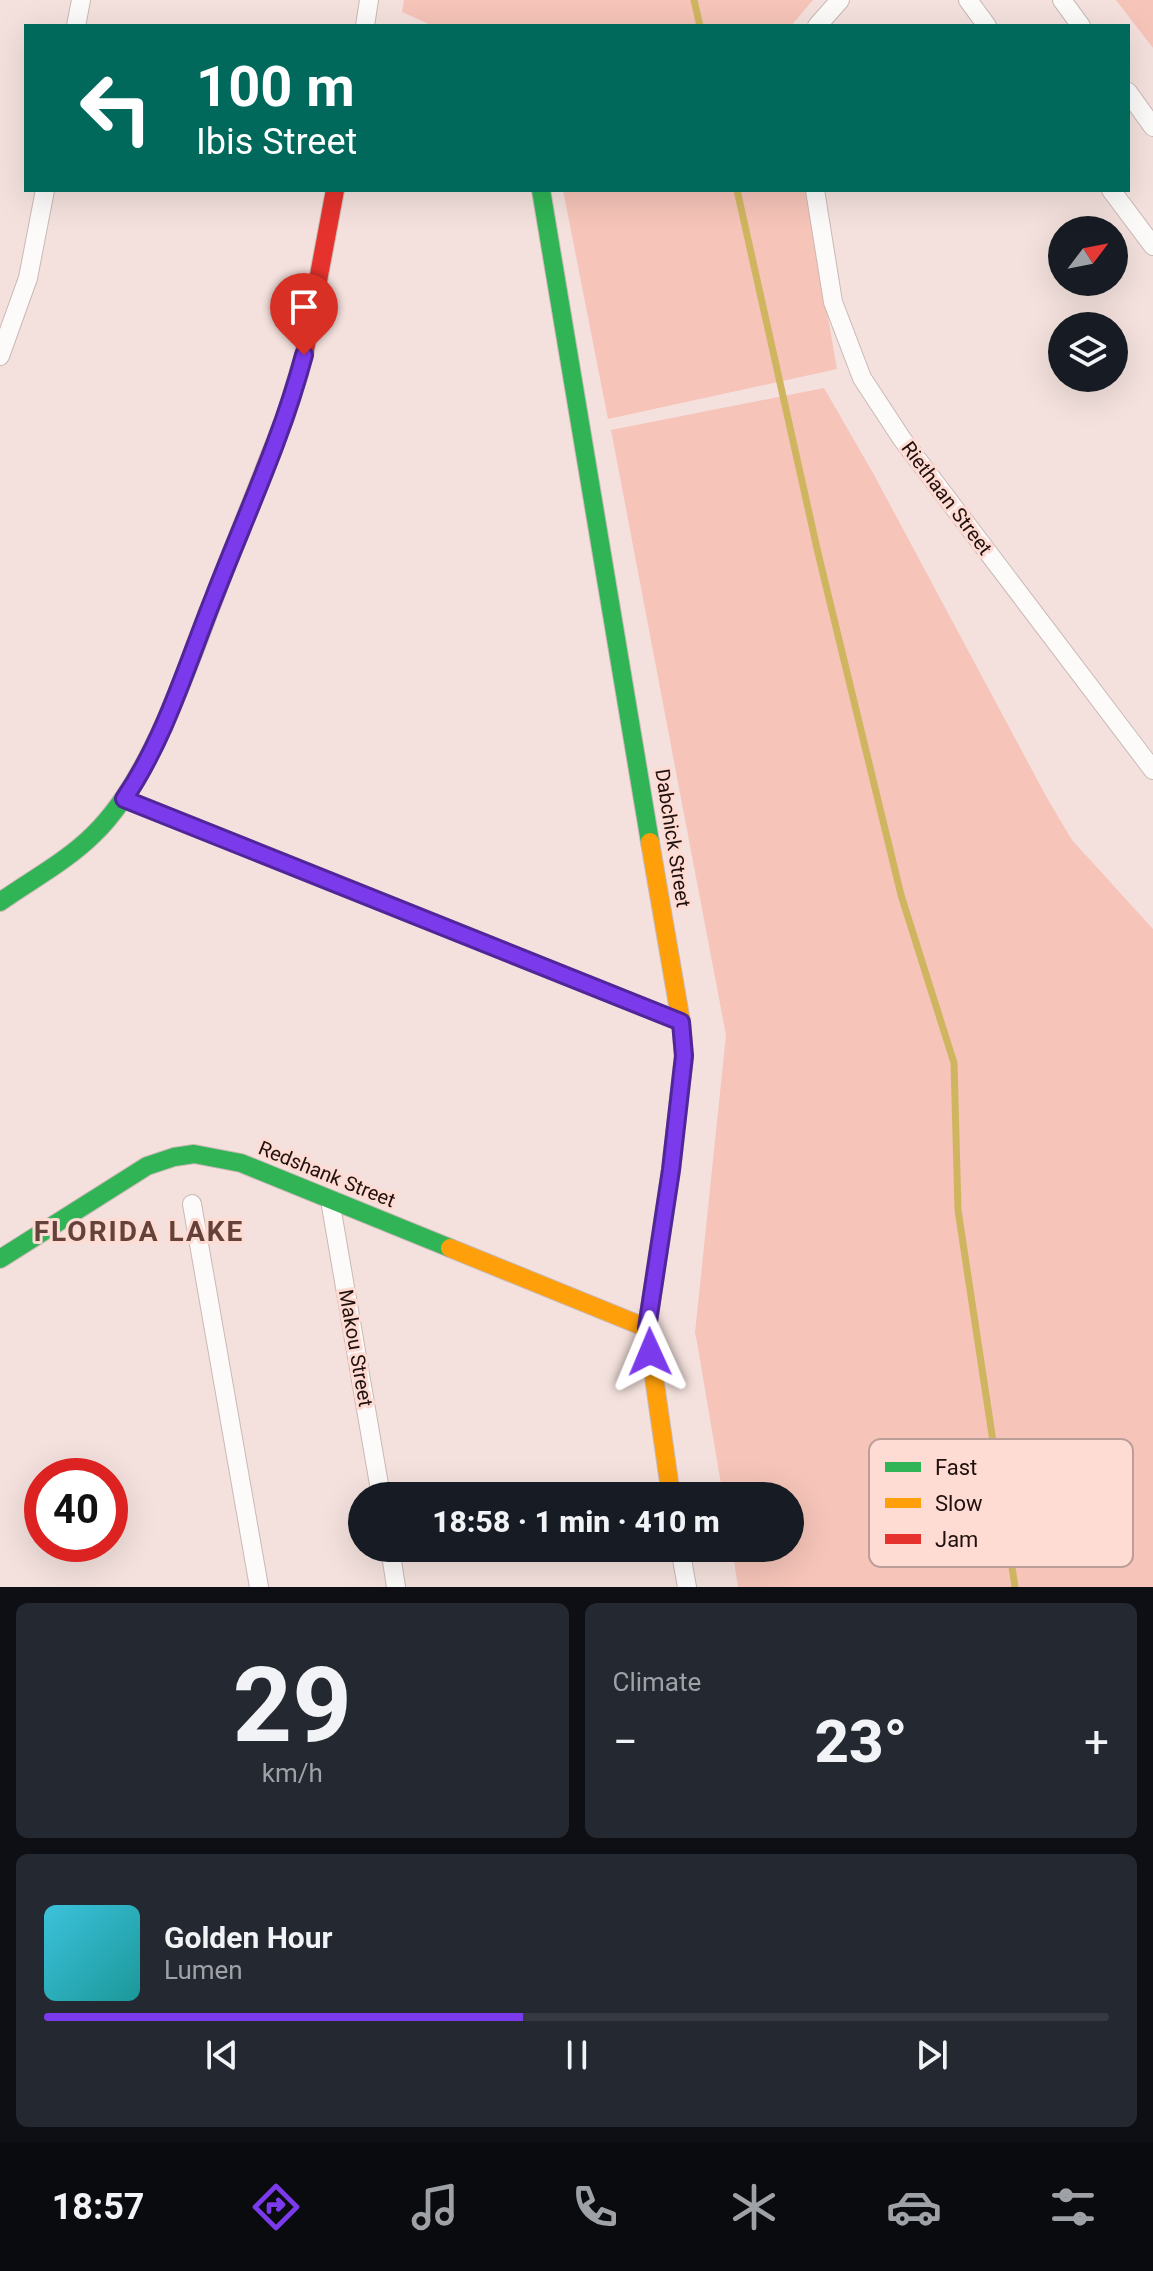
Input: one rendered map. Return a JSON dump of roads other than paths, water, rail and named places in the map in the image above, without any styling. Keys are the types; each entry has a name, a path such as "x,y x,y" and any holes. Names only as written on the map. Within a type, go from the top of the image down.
{"street":[{"path":"76,24 81,0"},
{"path":"365,24 369,0"},
{"path":"819,24 840,0"},
{"path":"968,0 986,24"},
{"path":"1062,0 1080,24"},
{"path":"1130,95 1153,127"},
{"path":"0,356 28,278 45,192"},
{"path":"0,902 96,833 135,783 163,725 286,415 304,355 335,192"},
{"name":"Dabchick Street","path":"541,192 681,1022 684,1056 671,1170 647,1328 669,1482"},
{"name":"Riethaan Street","path":"815,192 833,302 862,378 902,439 1153,770"},
{"path":"1112,192 1153,246"},
{"path":"124,799 681,1022"},
{"name":"Redshank Street","path":"0,1259 147,1166 191,1152 241,1163 647,1328"},
{"name":"Makou Street","path":"330,1200 379,1482"},
{"path":"192,1204 259,1587"},
{"path":"392,1562 396,1587"},
{"path":"683,1562 687,1587"}],"waterway":[{"path":"694,0 700,24"},
{"path":"737,192 818,553 901,895 954,1063 958,1210 993,1439"},
{"path":"1012,1567 1015,1587"}],"district":[{"name":"FLORIDA LAKE","path":"139,1231"}]}
